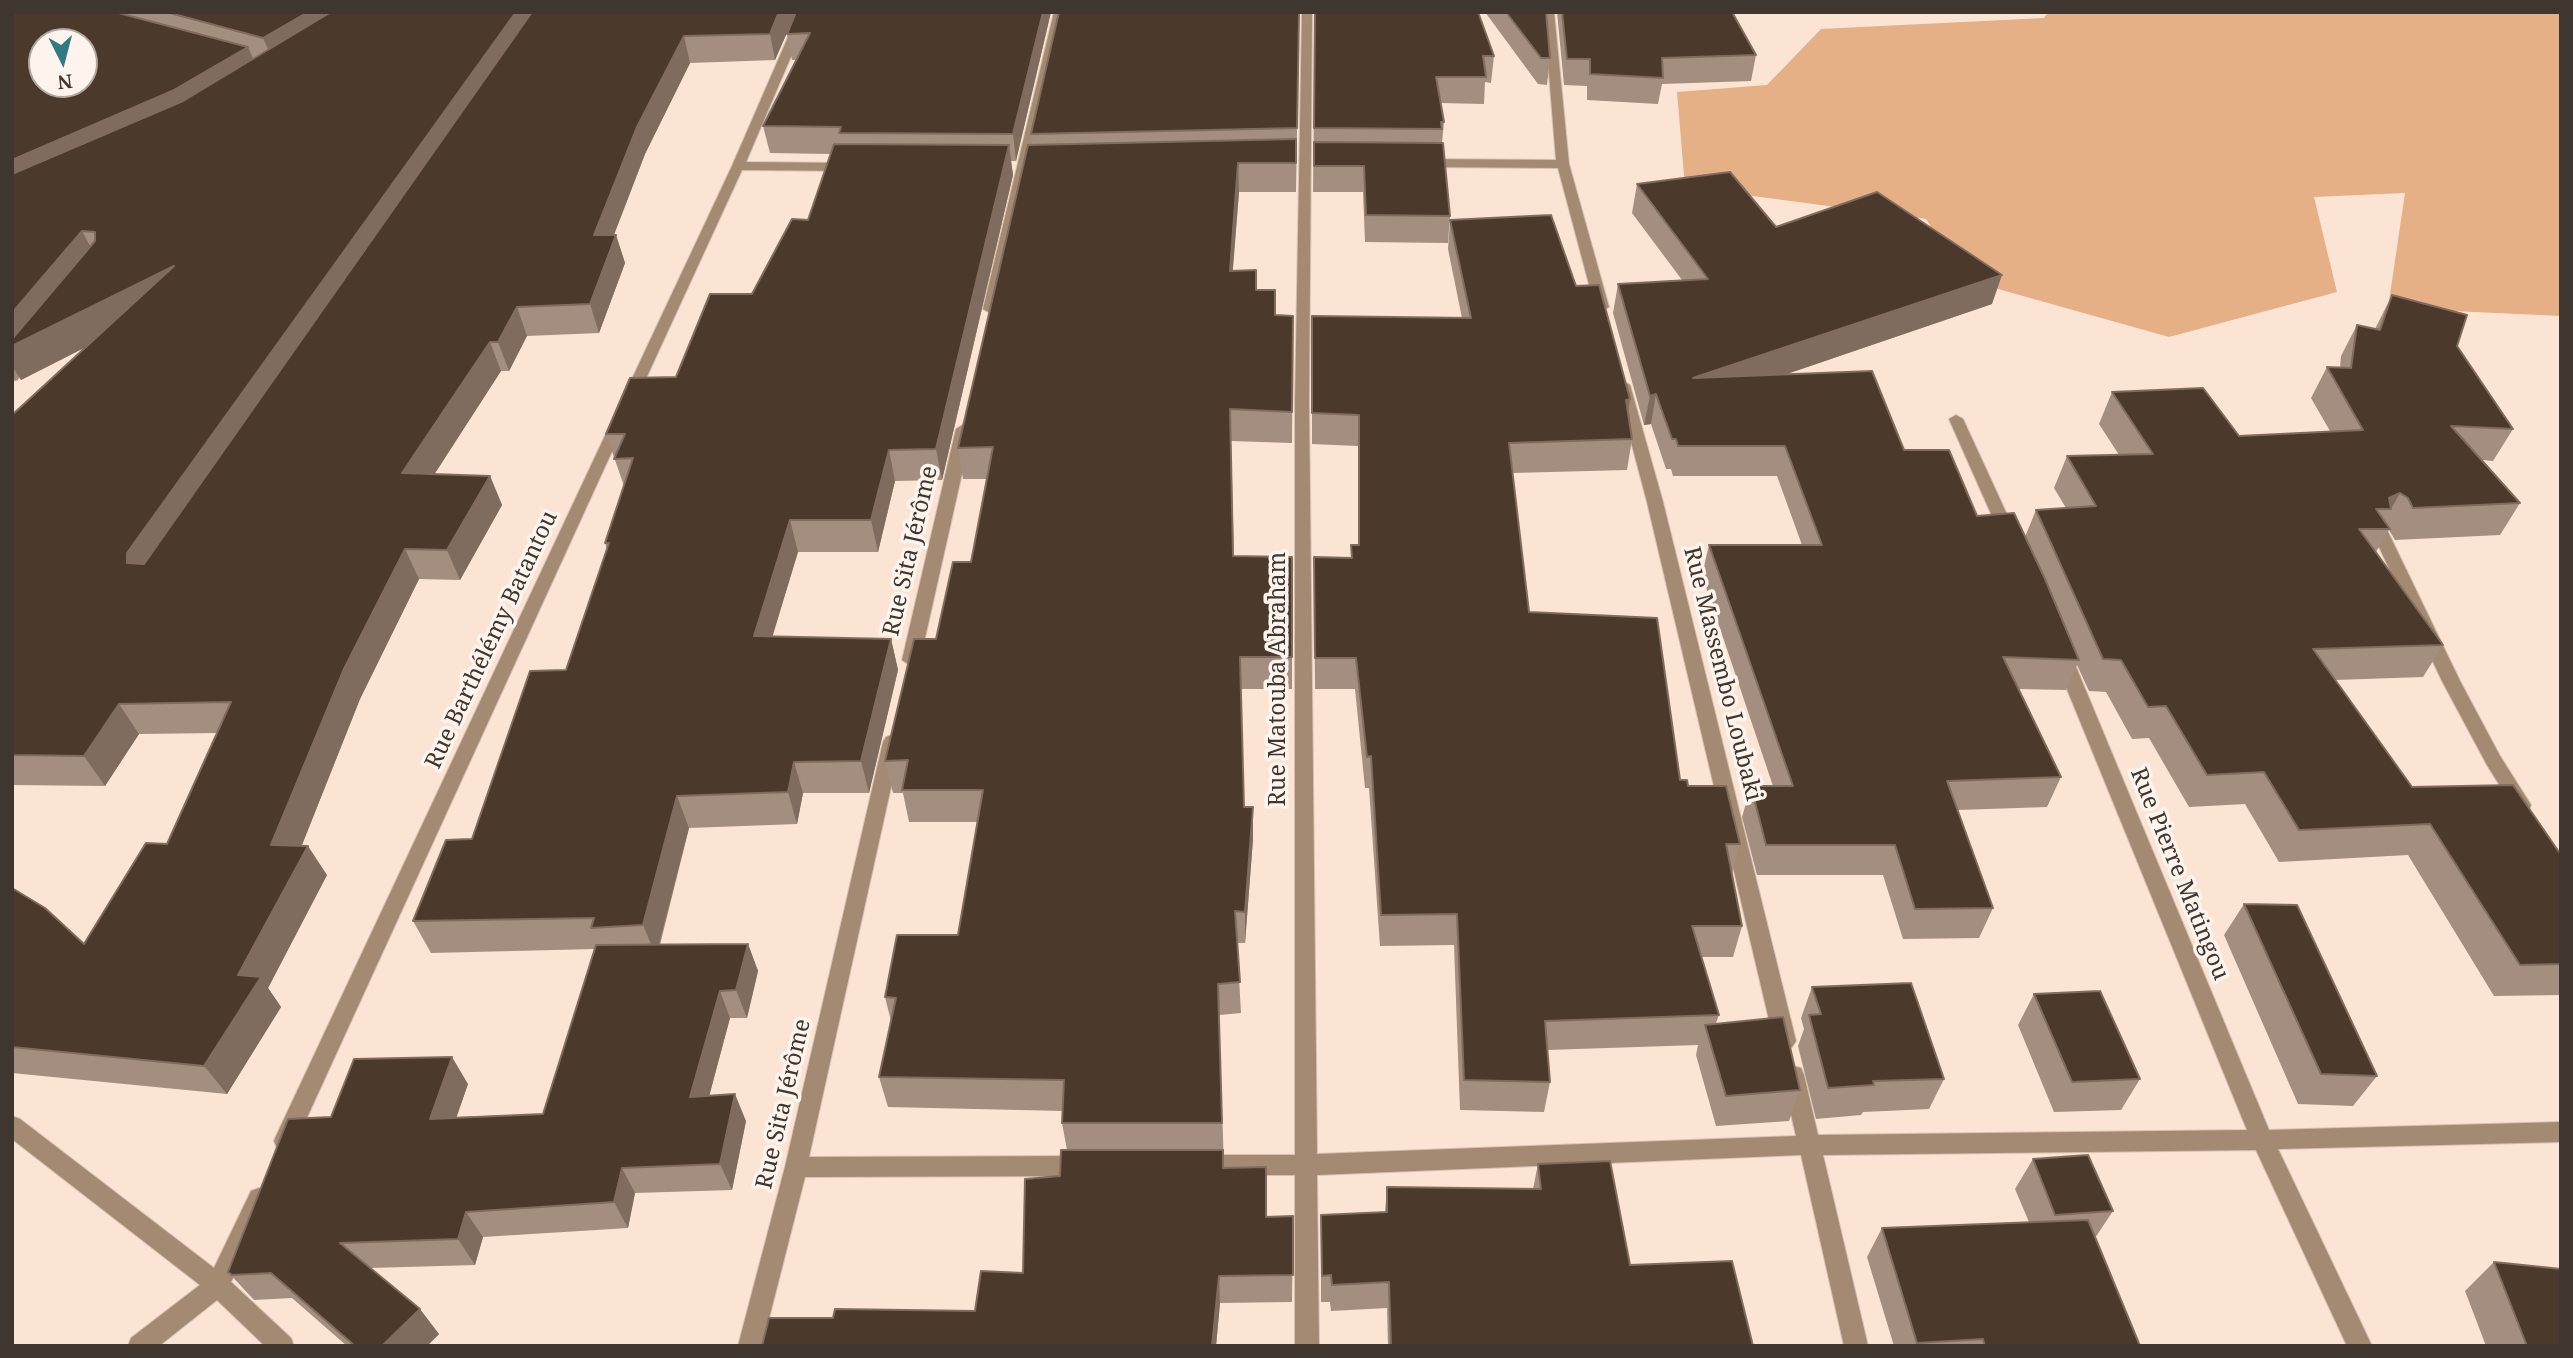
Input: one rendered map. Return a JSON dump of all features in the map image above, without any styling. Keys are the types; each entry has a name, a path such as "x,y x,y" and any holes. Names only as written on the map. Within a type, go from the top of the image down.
{"street":[{"name":"Rue Barthélémy Batantou","path":"276,1160 738,166 805,12"},
{"path":"985,331 1059,12"},
{"name":"Rue Matouba Abraham","path":"1307,12 1302,402 1307,1346"},
{"path":"1549,12 1563,164 1606,320"},
{"path":"1404,163 1563,164"},
{"path":"738,166 860,167"},
{"path":"12,377 37,347"},
{"name":"Rue Massembo Loubaki","path":"1620,372 1658,515 1856,1346"},
{"name":"Rue Sita Jérôme","path":"908,671 967,412"},
{"path":"1956,419 2020,558"},
{"path":"2380,532 2451,681 2493,760 2534,824"},
{"name":"Rue Pierre Matingou","path":"2053,633 2262,1140 2360,1346"},
{"name":"Rue Sita Jérôme","path":"750,1346 796,1167 896,726"},
{"path":"12,1126 218,1286 282,1346"},
{"path":"1180,1165 1304,1165 1810,1145 2262,1140 2561,1132"},
{"path":"796,1167 1112,1166"},
{"path":"140,1346 218,1286 265,1185"}],"shaded area":[{"path":"2048,12 2561,12 2561,316 2388,308 2405,193 2314,197 2337,292 2169,337 1966,280 1926,219 1685,187 1677,92 1767,85 1821,29 2044,18"}],"building":[{"path":"12,12 115,12 248,47 172,91 12,160"},
{"path":"166,12 308,12 263,38"},
{"path":"331,12 516,12 127,553 127,563 144,564 532,12 779,12 770,34 684,36 637,127 594,235 616,235 590,304 517,307 498,342 490,342 402,473 490,476 447,550 405,549 344,669 271,845 308,846 238,975 261,977 204,1066 12,1047 12,888 45,908 84,944 146,843 167,844 231,702 119,704 84,756 12,755 12,415 174,266 12,346 12,339 95,241 95,232 82,231 12,313 12,174 183,101"},
{"path":"796,12 1043,12 1013,134 839,133 841,127 763,126 810,33 787,34"},
{"path":"1059,12 1299,12 1297,128 1031,134"},
{"path":"1315,12 1478,12 1494,56 1483,56 1486,77 1436,77 1444,122 1441,122 1442,129 1314,128"},
{"path":"1506,12 1546,12 1550,58 1541,58"},
{"path":"1562,12 1732,12 1756,55 1662,58 1663,78 1590,74 1590,59 1567,59"},
{"path":"1296,139 1296,163 1238,163 1230,271 1256,270 1256,290 1275,290 1275,315 1293,316 1292,412 1230,409 1233,556 1292,557 1292,657 1240,657 1244,807 1253,807 1245,912 1235,911 1240,982 1218,984 1222,1123 1062,1123 1064,1080 879,1077 896,998 885,997 897,935 958,935 983,790 902,790 908,760 885,761 914,639 936,639 953,562 971,562 993,447 958,448 1028,145"},
{"path":"1314,142 1443,143 1450,216 1366,215 1364,166 1314,166"},
{"path":"834,144 1009,145 936,449 889,450 871,520 790,520 754,636 891,639 861,761 794,762 788,792 677,796 643,925 591,928 594,918 413,921 446,840 472,839 530,671 566,670 609,543 605,543 633,458 614,459 625,434 606,434 630,378 676,377 710,294 752,294 792,219 808,220"},
{"path":"1730,172 1776,227 1877,192 2002,275 1693,378 1872,371 1904,450 1949,450 1977,516 2014,513 2079,660 2003,657 2061,777 1947,781 1993,908 1915,909 1895,845 1766,845 1751,786 1793,786 1709,545 1822,545 1785,446 1678,446 1676,439 1672,439 1656,394 1650,396 1618,284 1708,279 1637,184"},
{"path":"1551,215 1576,286 1599,285 1630,399 1626,400 1632,439 1509,443 1529,612 1657,618 1680,780 1687,780 1688,786 1726,786 1740,844 1726,844 1742,926 1692,926 1719,1015 1545,1021 1550,1082 1464,1080 1457,914 1381,915 1371,756 1367,757 1356,658 1315,658 1314,557 1352,558 1351,545 1359,545 1359,415 1312,413 1312,316 1471,318 1450,220"},
{"path":"2392,295 2467,315 2457,346 2513,429 2451,426 2520,503 2413,508 2408,498 2400,493 2389,498 2391,509 2376,509 2390,529 2359,529 2443,645 2313,649 2412,787 2513,785 2561,855 2561,964 2520,965 2430,824 2299,830 2264,772 2207,775 2166,706 2148,707 2121,660 2103,659 2036,510 2096,506 2067,456 2153,454 2112,392 2203,388 2239,436 2363,430 2327,367 2351,368 2357,325 2380,330"},
{"path":"2244,904 2297,905 2377,1076 2321,1074"},
{"path":"748,944 736,990 720,991 690,1097 735,1094 720,1164 622,1168 614,1202 466,1212 458,1239 340,1243 420,1309 382,1346 355,1346 271,1273 232,1275 228,1272 288,1119 331,1117 354,1059 452,1057 430,1119 543,1114 596,945"},
{"path":"1911,983 1944,1079 1873,1081 1874,1085 1828,1088 1809,1015 1821,1014 1812,987"},
{"path":"2100,991 2140,1079 2072,1082 2034,994"},
{"path":"1783,1017 1800,1090 1726,1096 1705,1025"},
{"path":"1061,1150 1223,1150 1223,1168 1266,1167 1266,1217 1293,1216 1293,1275 1219,1276 1212,1346 762,1346 769,1318 833,1318 835,1309 975,1311 981,1271 1023,1273 1025,1179 1060,1176"},
{"path":"2088,1155 2113,1211 2055,1215 2033,1159"},
{"path":"1610,1161 1630,1265 1732,1261 1753,1346 1391,1346 1389,1282 1332,1285 1331,1275 1322,1276 1321,1215 1387,1212 1387,1187 1541,1189 1538,1164"},
{"path":"2088,1220 2140,1346 1985,1346 1983,1339 1917,1343 1882,1228"},
{"path":"2494,1262 2561,1269 2561,1346 2527,1346"}]}
